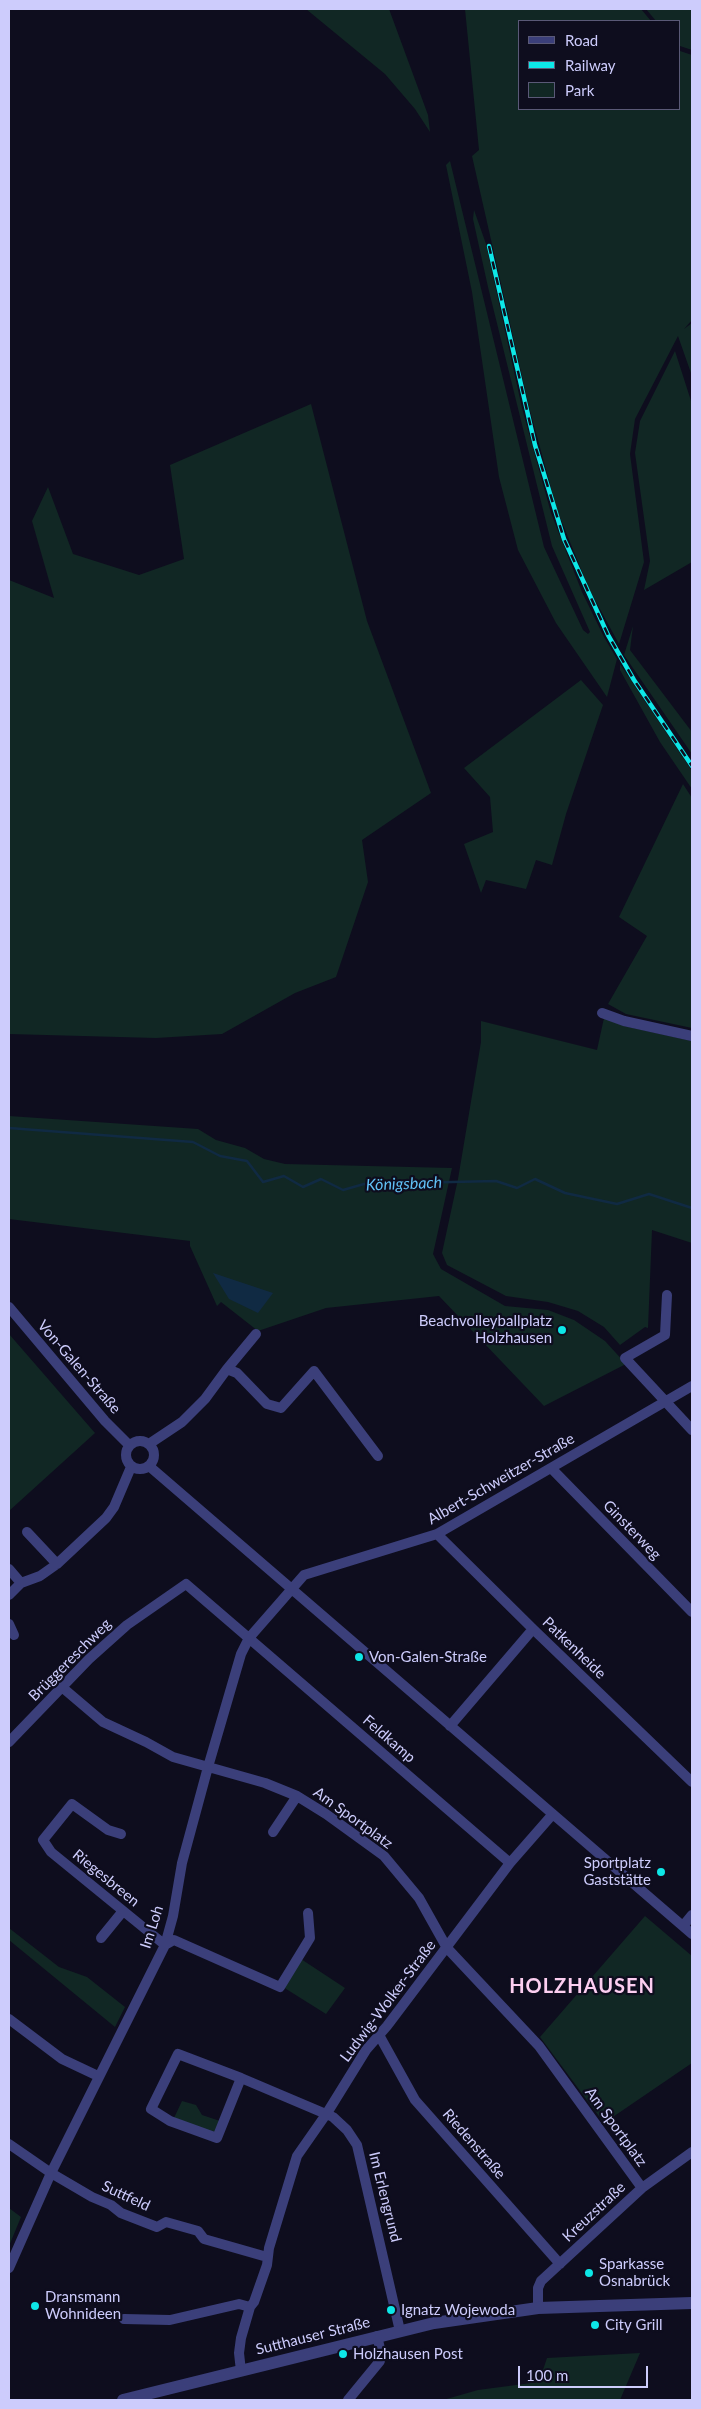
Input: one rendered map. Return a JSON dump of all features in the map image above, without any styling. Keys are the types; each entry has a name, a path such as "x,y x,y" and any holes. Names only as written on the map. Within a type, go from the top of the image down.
{"street":[{"path":"602,1013 624,1021 692,1036"},
{"path":"667,1295 665,1336 625,1358 692,1430"},
{"name":"Von-Galen-Straße","path":"9,1307 105,1421 129,1445"},
{"path":"149,1444 182,1422 205,1399 256,1334"},
{"path":"227,1370 237,1372 267,1404 281,1408 314,1371 378,1456"},
{"name":"Albert-Schweitzer-Straße","path":"291,1588 304,1575 437,1534 692,1386"},
{"path":"142,1441 149,1444 154,1451 154,1460 149,1466 137,1470 131,1467 126,1461 129,1445 142,1441"},
{"path":"149,1466 692,1934"},
{"path":"9,1595 21,1583 40,1576 56,1564 106,1518 114,1507 131,1467"},
{"name":"Ginsterweg","path":"551,1468 692,1612"},
{"path":"27,1532 56,1564"},
{"name":"Patkenheide","path":"437,1534 692,1782"},
{"path":"9,1569 21,1583"},
{"name":"Brüggereschweg","path":"9,1742 63,1688 89,1658 127,1625 186,1584 249,1638"},
{"name":"Im Loh","path":"9,2268 50,2173 165,1945 173,1916 182,1863 242,1654 249,1638 291,1588"},
{"path":"9,1624 14,1635"},
{"path":"450,1726 533,1629"},
{"name":"Feldkamp","path":"249,1638 510,1863"},
{"name":"Am Sportplatz","path":"63,1688 103,1722 146,1742 173,1758 265,1784 297,1796 326,1814 384,1856 419,1898 447,1948 539,2046 642,2188"},
{"path":"273,1832 297,1796"},
{"name":"Riegesbreen","path":"121,1834 108,1830 72,1804 44,1840 51,1852 165,1945"},
{"name":"Ludwig-Wolker-Straße","path":"241,2371 239,2353 250,2307 254,2302 267,2266 267,2257 297,2156 327,2114 366,2050 447,1948 510,1863 552,1815"},
{"path":"101,1938 123,1911"},
{"path":"165,1945 174,1940 280,1987 310,1938 308,1913"},
{"path":"683,1926 692,1915"},
{"path":"9,2019 62,2059 98,2076"},
{"name":"Riedenstraße","path":"379,2035 415,2100 560,2264"},
{"name":"Im Erlengrund","path":"241,2078 217,2138 170,2121 151,2109 178,2054 241,2078 327,2114 348,2130 357,2145 400,2331"},
{"name":"Suttfeld","path":"9,2144 50,2173 110,2205 121,2213 157,2227 166,2222 198,2230 204,2239 267,2257"},
{"name":"Kreuzstraße","path":"538,2308 538,2288 541,2281 642,2188 692,2152"},
{"name":"Sutthauser Straße","path":"123,2400 377,2336 484,2314 538,2308 692,2303"},
{"path":"124,2319 170,2320 239,2304 250,2307"},
{"path":"348,2400 380,2361 381,2353 377,2336"}],"green space":[{"path":"306,9 389,9 428,115 430,132 415,109 385,74"},
{"path":"465,9 641,9 650,20 518,20 518,110 681,110 681,51 692,55 692,320 684,329 692,323 692,376 678,336 635,419 630,454 644,562 619,644 589,589 557,510 529,407 472,156 479,150"},
{"path":"646,9 692,9 692,50 681,46 681,20 655,20"},
{"path":"450,161 544,547 583,630 588,634 590,632 552,546 488,287 473,219 474,210 486,244 522,408 551,513 582,592 617,659 607,697 556,623 518,550 499,477 472,292 446,165"},
{"path":"675,351 692,404 692,562 644,590 650,561 635,453 640,421"},
{"path":"311,404 367,621 431,793 362,840 368,882 336,977 295,993 222,1034 156,1038 9,1034 9,580 54,598 32,521 48,487 73,554 139,575 184,559 170,465"},
{"path":"633,626 630,650 692,732 692,754 624,655"},
{"path":"620,664 692,771 692,789 660,742 620,670"},
{"path":"581,680 603,705 566,814 552,865 536,860 526,889 486,880 481,893 464,844 493,832 490,797 464,768"},
{"path":"683,784 692,798 692,1028 626,1014 608,1004 647,936 619,917"},
{"path":"604,1018 624,1026 692,1041 692,1243 652,1230 648,1328 645,1327 620,1345 604,1327 578,1311 548,1302 506,1296 447,1265 442,1253 458,1179 481,1042 481,1021 597,1050"},
{"path":"9,1116 198,1129 216,1140 245,1148 264,1159 285,1164 452,1168 433,1254 441,1269 505,1306 548,1310 574,1320 605,1341 626,1364 544,1406 439,1296 326,1308 258,1331 221,1302 217,1306 190,1246 190,1241 9,1219"},
{"path":"9,1334 95,1433 9,1511"},
{"path":"645,1916 692,1956 692,2063 604,2123 540,2037"},
{"path":"9,1928 59,1967 87,1977 125,2007 115,2027 9,1940"},
{"path":"301,1959 345,1988 326,2014 283,1987"},
{"path":"182,2101 196,2105 202,2115 220,2121 215,2134 174,2118"},
{"path":"9,2208 21,2217 9,2246"},
{"path":"640,2353 620,2400 443,2400 478,2390 539,2382 547,2358"}],"water":[{"path":"213,1273 273,1293 258,1313 229,1299"}],"waterway":[{"name":"Königsbach","path":"9,1128 193,1142 220,1156 247,1161 263,1182 284,1176 303,1187 321,1179 343,1190 364,1184 496,1181 517,1188 535,1179 565,1193 617,1204 649,1194 692,1208"}],"railway":[{"path":"489,246 535,445 564,539 608,635 634,680 692,766"}],"place":[{"name":"Beachvolleyballplatz Holzhausen","path":"562,1330"},
{"name":"Von-Galen-Straße","path":"359,1657"},
{"name":"Sportplatz Gaststätte","path":"661,1872"},
{"name":"Sparkasse Osnabrück","path":"589,2273"},
{"name":"Dransmann Wohnideen","path":"35,2306"},
{"name":"Ignatz Wojewoda","path":"391,2310"},
{"name":"City Grill","path":"595,2325"},
{"name":"Holzhausen Post","path":"343,2354"}],"district":[{"name":"HOLZHAUSEN","path":"582,1987"}]}
